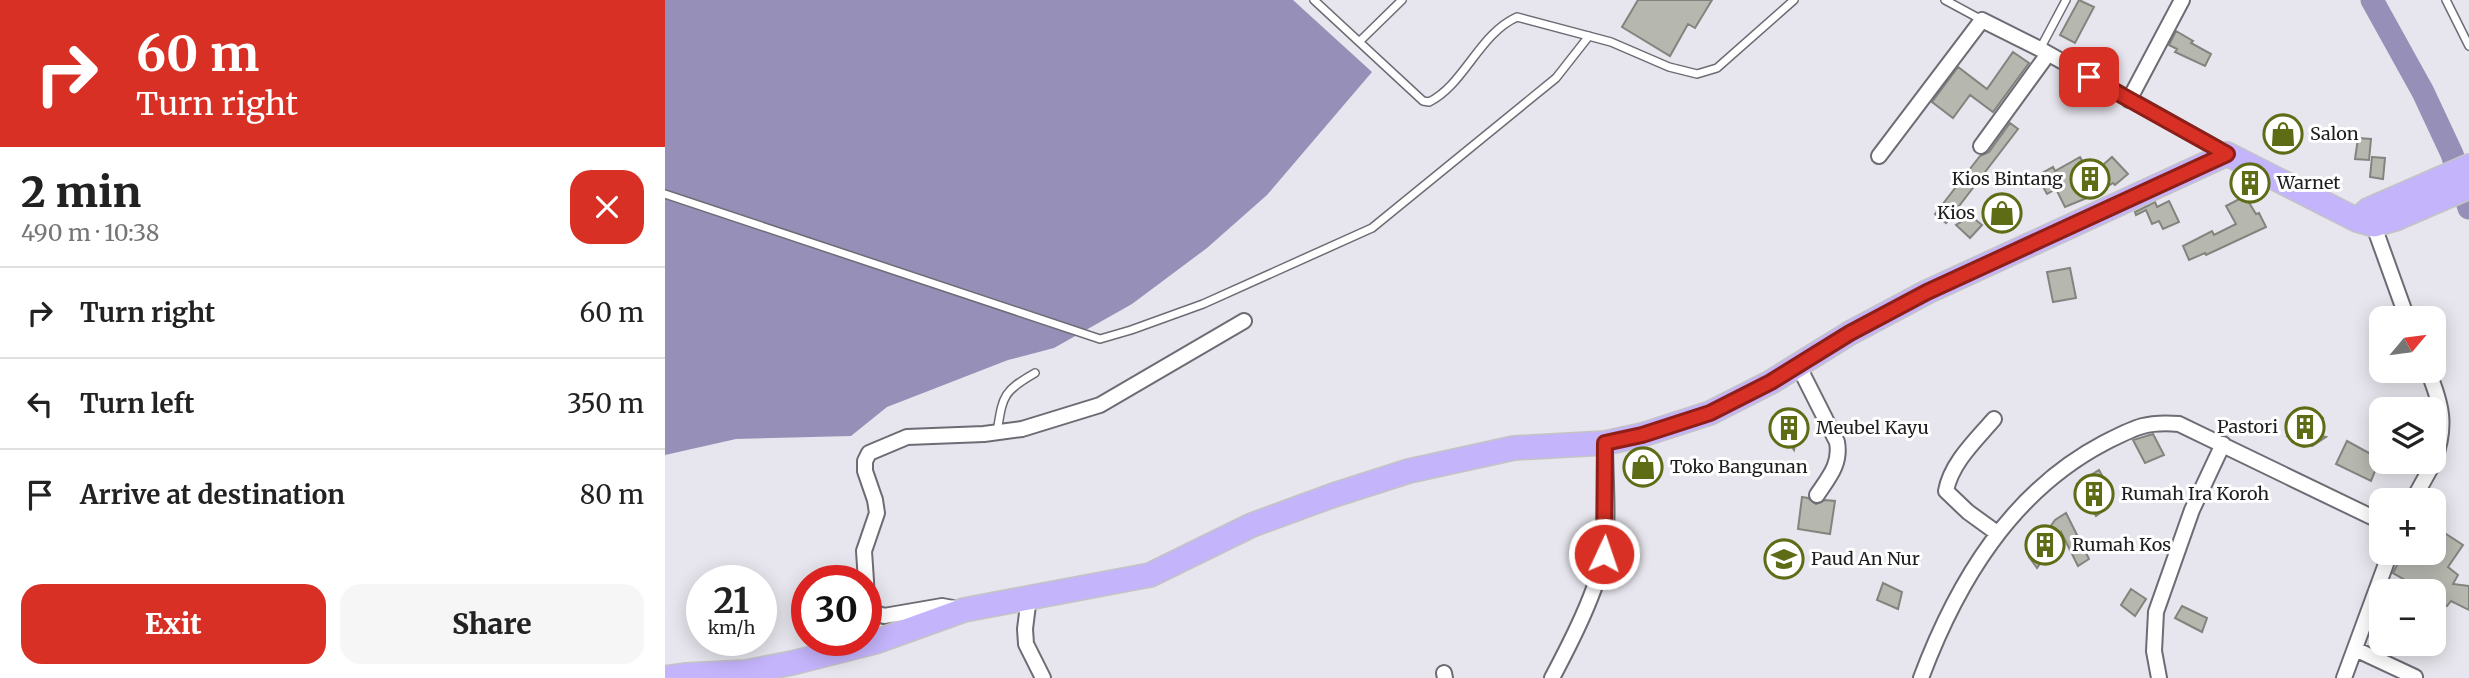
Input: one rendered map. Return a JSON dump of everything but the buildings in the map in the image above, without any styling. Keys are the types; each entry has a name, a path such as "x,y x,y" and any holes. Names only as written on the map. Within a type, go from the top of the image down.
{"highway":[{"path":"665,678 746,672 792,663 875,642 964,610 1150,575 1252,526 1334,495 1409,471 1514,448 1605,443 1642,435 1710,413 1771,382 1850,333 1927,292 2227,154 2366,219 2426,196 2469,187"},
{"path":"2426,196 2469,166"}],"street":[{"path":"2129,100 2182,0"},
{"path":"1879,156 1982,20 2227,154"},
{"path":"1981,146 2044,52"},
{"path":"2366,219 2402,306"},
{"path":"865,565 864,551 877,513 865,471 865,461 869,453 907,437 1022,429 1104,403 1244,321"},
{"path":"1798,365 1837,442 1839,454 1836,467 1817,495"},
{"path":"1994,419 1960,460 1946,491 1968,512 1997,533"},
{"path":"1921,678 1960,595 1997,533 2030,495 2050,478 2090,451 2134,428 2151,422 2179,424 2369,516"},
{"path":"1552,678 1588,601 1604,554 1605,443"},
{"path":"2159,678 2154,651 2156,612 2192,510 2223,444"},
{"path":"2344,678 2386,565"},
{"path":"1029,597 1026,643 1043,678"},
{"path":"882,615 942,606 964,610"},
{"path":"2355,649 2415,677"}],"lane":[{"path":"1314,0 1423,101 1429,102 1442,93 1502,24 1517,17 1611,42 1669,67 1697,74 1717,68 1794,0"},
{"path":"1360,41 1402,0"},
{"path":"1945,0 1982,20"},
{"path":"2044,52 2066,0"},
{"path":"2446,0 2469,46"},
{"path":"665,194 1100,339 1203,304 1372,228 1556,78 1589,36"},
{"path":"997,432 1001,405 1008,390 1035,373"}],"shaded area":[{"path":"665,0 1293,0 1372,72 1267,195 1207,248 1132,304 1054,348 1008,360 887,407 851,436 736,439 665,455"}],"waterway":[{"path":"2372,0 2423,92 2452,154 2469,208"}],"place":[{"name":"Salon","path":"2283,134"},
{"name":"Kios Bintang","path":"2090,179"},
{"name":"Warnet","path":"2250,183"},
{"name":"Kios","path":"2002,213"},
{"name":"Pastori","path":"2305,427"},
{"name":"Meubel Kayu","path":"1789,428"},
{"name":"Toko Bangunan","path":"1643,467"},
{"name":"Rumah Ira Koroh","path":"2094,494"},
{"name":"Rumah Kos","path":"2045,545"},
{"name":"Paud An Nur","path":"1784,559"}],"route":[{"path":"1604,554 1605,443 1642,435 1710,413 1771,382 1850,333 1927,292 2227,154 2089,77"}]}
